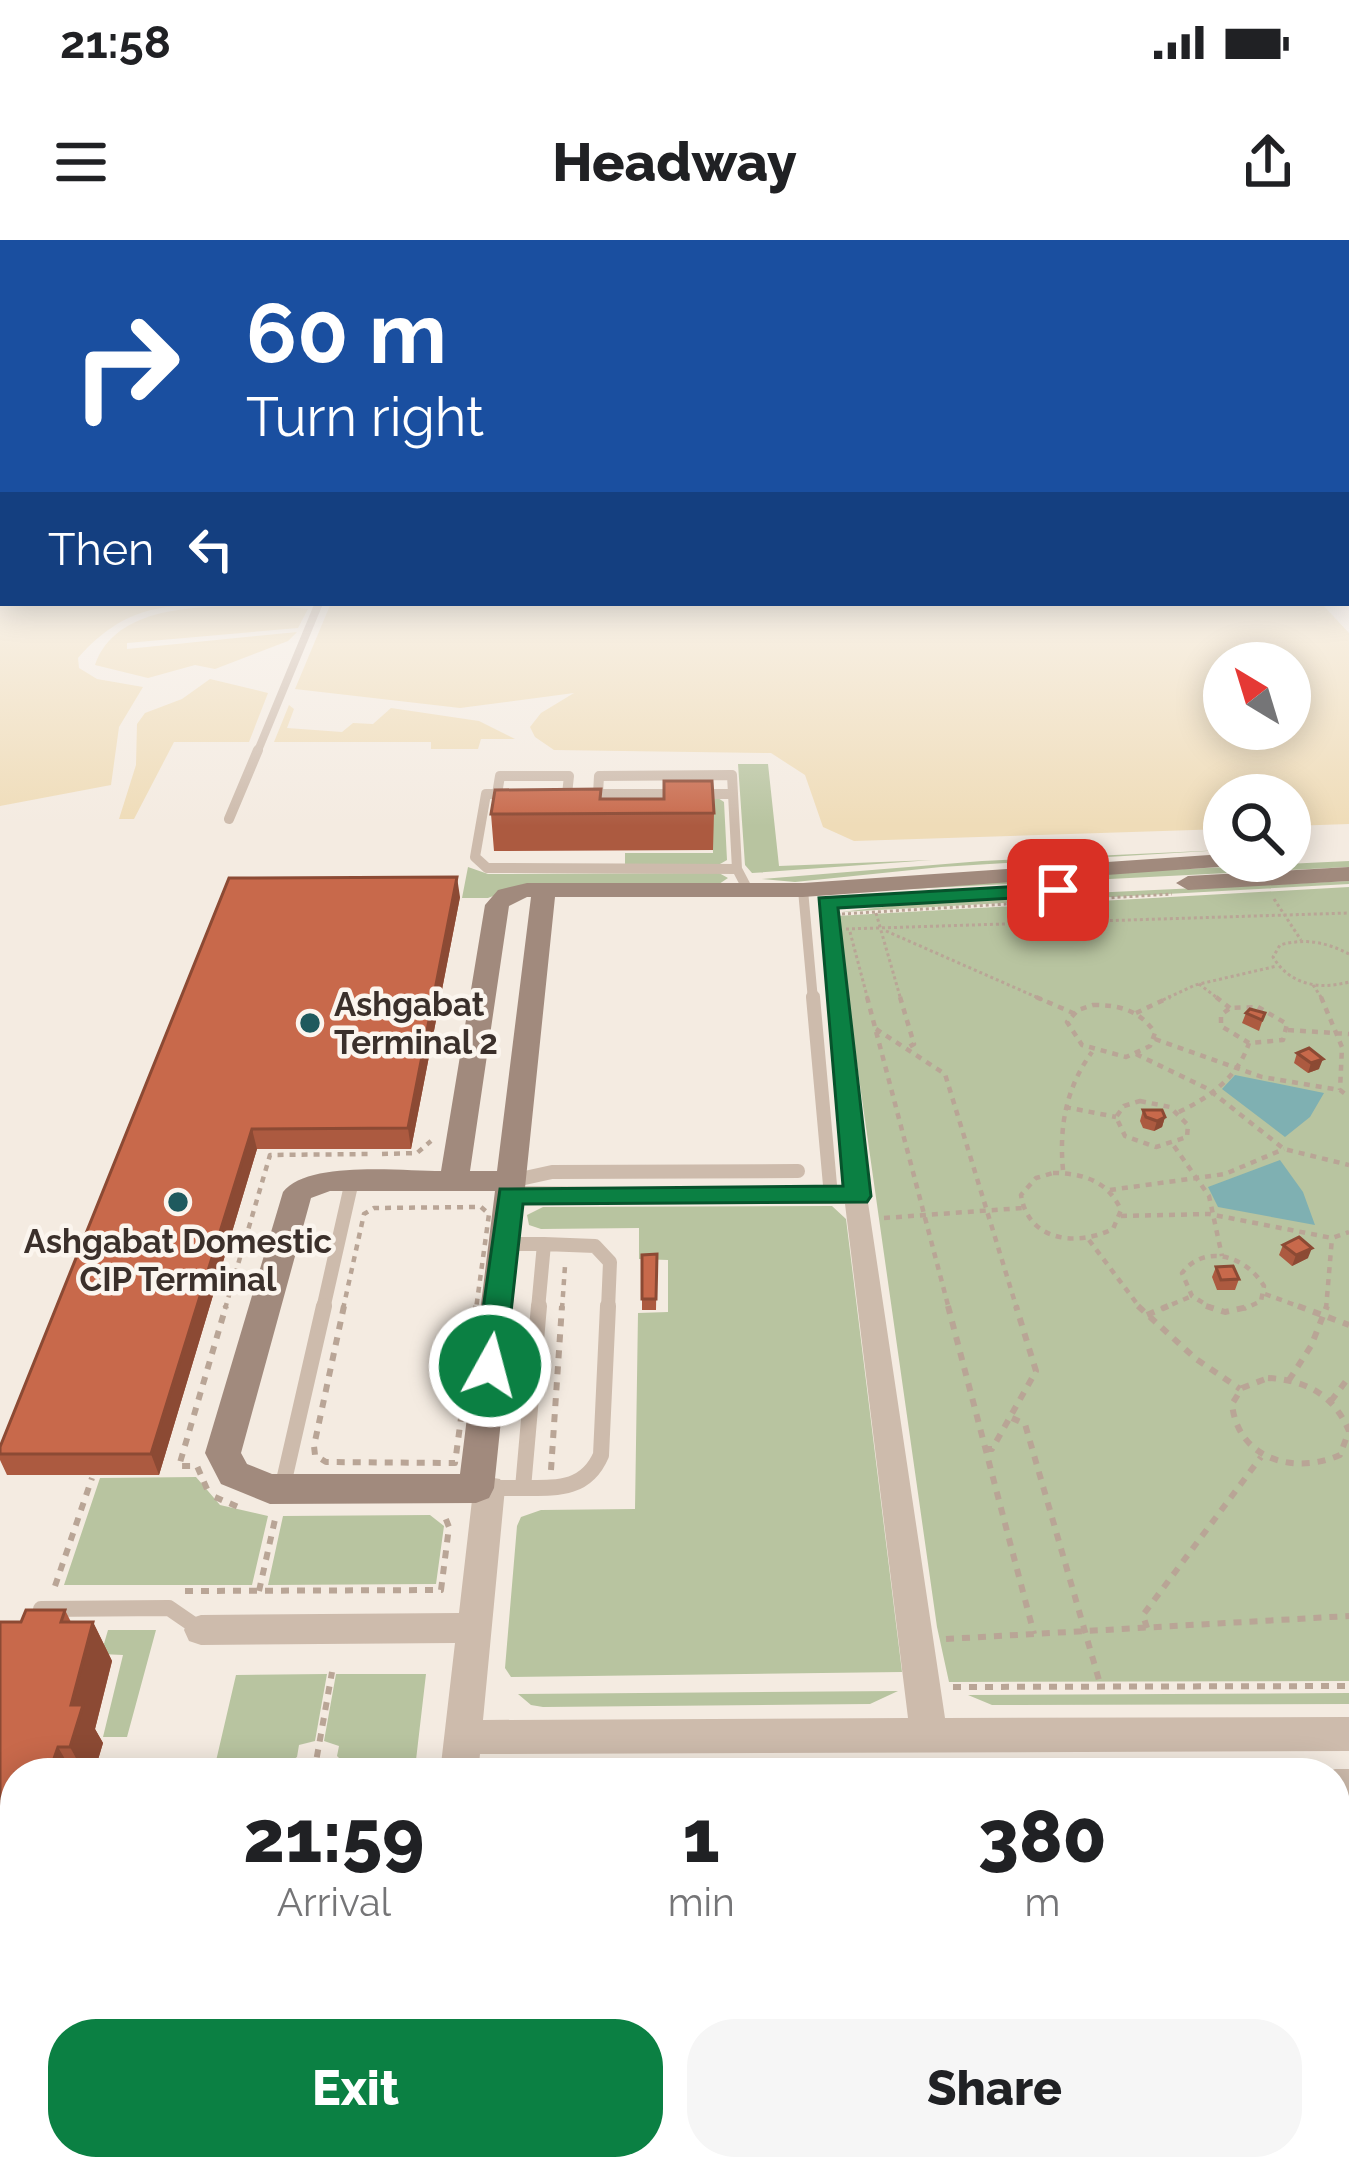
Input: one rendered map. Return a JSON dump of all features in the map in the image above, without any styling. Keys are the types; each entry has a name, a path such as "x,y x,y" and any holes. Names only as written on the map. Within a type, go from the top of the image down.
{"street":[{"path":"1311,856 1349,854"},
{"path":"822,898 1203,863"},
{"path":"454,1181 496,905 511,894 743,879 822,898 1349,874"},
{"path":"544,890 504,1244 496,1488 474,1628 461,1755 929,1737 1349,1734"},
{"path":"496,1488 266,1504 234,1474 224,1454 292,1200 306,1186 454,1181 511,1188 854,1203 929,1737"},
{"path":"201,1630 474,1628"}],"lane":[{"path":"229,819 303,645"},
{"path":"520,794 486,794 475,857 487,868 743,879 732,775 599,776 598,794"},
{"path":"497,794 500,776 569,776 567,794"},
{"path":"544,794 733,794"},
{"path":"482,814 504,814"},
{"path":"822,898 854,1203"},
{"path":"822,898 854,1203"},
{"path":"511,1188 552,1172 798,1171"},
{"path":"266,1504 352,1181"},
{"path":"504,1244 544,1244 595,1246 610,1262 602,1455 592,1477 581,1485 496,1488 544,1244"},
{"path":"41,1609 169,1608 201,1630"}],"path":[{"path":"1269,892 1301,940"},
{"path":"822,898 876,911 1180,893"},
{"path":"876,911 914,1044 907,1048"},
{"path":"838,930 1349,914"},
{"path":"880,928 1072,1013 1102,1005 1136,1013 1153,1027 1154,1039"},
{"path":"849,929 1034,1634"},
{"path":"1277,966 1276,948 1301,940 1327,943 1349,954"},
{"path":"1136,1013 1199,984 1277,966 1313,985 1348,984"},
{"path":"1199,984 1230,1008 1268,1010 1288,1030"},
{"path":"1313,985 1340,1034 1344,1068 1340,1090"},
{"path":"1230,1008 1221,1015 1221,1026 1249,1043 1277,1043 1288,1030"},
{"path":"1072,1013 1068,1033 1092,1052 1136,1054 1213,1092 1284,1149 1349,1165"},
{"path":"876,1029 945,1074 1036,1371 992,1449 986,1449"},
{"path":"1288,1030 1349,1034"},
{"path":"1136,1054 1154,1039"},
{"path":"1154,1039 1236,1070 1340,1090 1349,1097"},
{"path":"1178,1112 1189,1131 1174,1145 1154,1147 1133,1141 1119,1130 1116,1117 1124,1106 1140,1102 1178,1112 1213,1092 1236,1070 1245,1060 1249,1043"},
{"path":"1063,1173 1065,1107 1092,1052"},
{"path":"1065,1107 1116,1117"},
{"path":"1174,1145 1200,1180 1216,1215 1222,1256"},
{"path":"1109,1190 1200,1180 1284,1149"},
{"path":"1063,1173 1093,1179 1109,1190 1119,1203 1120,1216 1113,1229 1089,1240 1047,1233 1022,1208 1029,1183 1063,1173"},
{"path":"854,1203 924,1215 1022,1208"},
{"path":"394,1463 326,1462 314,1450 364,1214 377,1207 481,1207 489,1214 455,1463 426,1463"},
{"path":"1120,1216 1216,1215 1332,1238 1349,1232"},
{"path":"1288,1380 1314,1345 1327,1316 1335,1270 1332,1238"},
{"path":"1089,1240 1147,1316 1208,1369 1240,1389"},
{"path":"551,1467 566,1256"},
{"path":"1264,1294 1255,1306 1235,1312 1211,1308 1192,1296 1182,1280 1186,1265 1201,1256 1222,1256 1253,1270 1264,1294 1349,1325"},
{"path":"1147,1316 1192,1296"},
{"path":"1331,1401 1349,1377"},
{"path":"1268,1378 1288,1380 1331,1401 1346,1421 1347,1449 1333,1461 1312,1467 1287,1465 1262,1455 1243,1439 1232,1421 1231,1403 1240,1389 1268,1378"},
{"path":"1010,1418 1025,1424 1101,1687"},
{"path":"1147,1628 1143,1615 1262,1455"},
{"path":"197,1466 217,1498 266,1504 277,1511 259,1591"},
{"path":"53,1592 92,1478"},
{"path":"167,1592 441,1590 449,1526 447,1519 434,1512"},
{"path":"934,1640 1349,1616"},
{"path":"317,1758 332,1672"},
{"path":"943,1684 956,1688 1349,1686"}],"green space":[{"path":"738,764 768,764 779,866 932,860 752,873 745,865"},
{"path":"718,798 724,802 727,860 720,864 625,864 625,853 713,853 712,818 655,808 492,808 494,802"},
{"path":"1203,851 941,867 795,882 762,879 982,861"},
{"path":"1349,861 1349,867 1311,869 1311,863"},
{"path":"468,867 488,874 719,873 728,878 719,884 524,884 488,898 462,898"},
{"path":"1203,868 1203,874 851,892"},
{"path":"1349,884 841,912 942,900"},
{"path":"1349,887 1349,1681 949,1682 937,1627 836,916"},
{"path":"832,1206 846,1219 902,1672 511,1677 505,1668 517,1526 521,1517 541,1510 635,1509 638,1313 668,1312 668,1260 639,1259 639,1228 541,1229 529,1225 527,1215 543,1207"},
{"path":"196,1477 220,1505 268,1516 252,1585 64,1585 100,1478"},
{"path":"430,1515 444,1526 436,1584 268,1585 283,1516"},
{"path":"108,1630 156,1630 127,1737 103,1737 123,1655 101,1654"},
{"path":"327,1674 315,1741 299,1745 296,1758 217,1758 236,1675"},
{"path":"336,1674 426,1674 416,1758 339,1758 339,1746 324,1741"},
{"path":"898,1691 870,1704 543,1707 531,1705 518,1694"},
{"path":"1349,1693 1349,1704 992,1705 968,1695"}],"sand":[{"path":"0,645 91,645 78,658 79,668 97,679 143,687 119,727 111,785 0,806"},
{"path":"106,645 127,645 127,649 279,645 215,669 195,665 148,678 95,665"},
{"path":"314,645 1203,645 1203,750 1311,750 1311,645 1349,645 1349,824 1311,825 1311,774 1203,774 1203,830 854,841 823,827 805,775 771,753 554,750 535,737 530,727 541,713 574,693 460,708 295,689"},
{"path":"210,679 268,693 249,742 174,742 134,819 119,819 136,765 137,724 145,713 182,699"},
{"path":"289,705 294,709 287,728 342,732 353,723 373,724 391,708 479,721 515,739 481,739 478,749 431,749 431,742 274,742"}],"water":[{"path":"1235,1075 1324,1093 1310,1117 1285,1137 1222,1089"},
{"path":"1280,1160 1303,1192 1315,1225 1218,1207 1208,1187"}],"building":[{"path":"664,781 712,781 714,813 491,814 495,790 601,789 600,799 664,799"},
{"path":"457,877 408,1128 252,1129 151,1454 0,1454 229,878"},
{"path":"1250,1009 1265,1013 1262,1020 1246,1013"},
{"path":"1309,1048 1323,1059 1311,1063 1297,1053"},
{"path":"1143,1110 1162,1110 1165,1117 1157,1121 1146,1117"},
{"path":"1299,1237 1312,1248 1296,1255 1283,1245"},
{"path":"657,1254 656,1299 642,1299 642,1255"},
{"path":"1233,1266 1239,1279 1221,1280 1216,1267"},
{"path":"26,1610 65,1610 61,1622 93,1622 71,1705 83,1705 70,1747 58,1747 54,1758 0,1758 0,1622 21,1622"}],"place":[{"name":"Ashgabat Terminal 2","path":"310,1023"},
{"name":"Ashgabat Domestic CIP Terminal","path":"178,1202"}],"route":[{"path":"490,1366 510,1195 857,1196 826,902 1058,890"}]}
